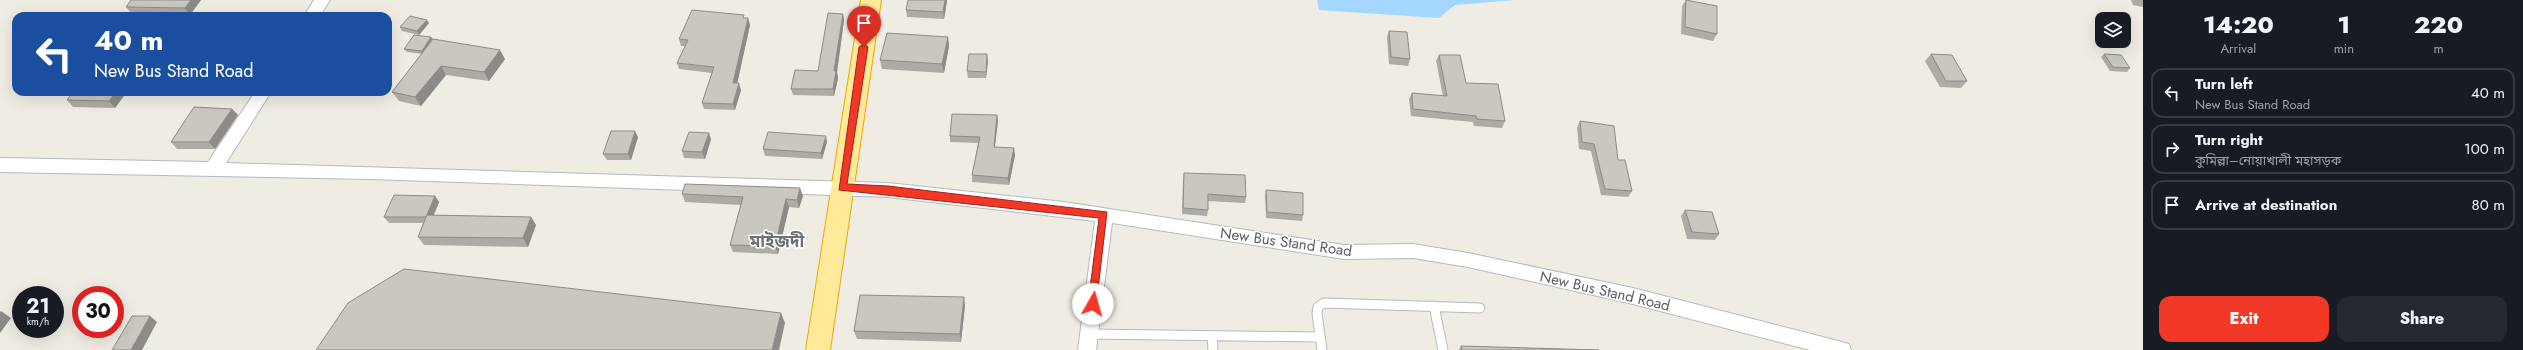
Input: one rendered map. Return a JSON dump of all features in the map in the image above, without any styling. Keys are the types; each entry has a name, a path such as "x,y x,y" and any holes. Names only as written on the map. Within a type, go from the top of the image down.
{"highway":[{"path":"818,350 871,0"}],"street":[{"path":"314,12 322,0"},
{"path":"214,169 260,96"},
{"name":"New Bus Stand Road","path":"0,164 842,187 903,192 1104,215 1344,252 1413,251 1468,260 1633,296 1842,350"},
{"path":"1088,342 1104,215"}],"lane":[{"path":"1322,350 1317,313 1318,307 1324,303 1480,308"},
{"path":"1434,306 1443,350"},
{"path":"1088,342 1212,336 1320,337"},
{"path":"1212,336 1213,350"}],"water":[{"path":"1317,0 1515,0 1455,5 1439,18 1319,10"}],"building":[{"path":"131,0 191,0 185,8 126,7"},
{"path":"908,0 945,0 943,12 906,10"},
{"path":"1686,0 1717,6 1717,34 1685,27"},
{"path":"692,10 744,15 743,18 748,18 733,83 739,83 733,104 702,103 714,67 677,63 688,40 679,39"},
{"path":"828,13 843,14 834,71 836,71 833,89 791,89 795,70 818,71"},
{"path":"410,16 427,20 417,31 400,27"},
{"path":"1389,31 1407,32 1410,59 1391,57"},
{"path":"887,33 948,37 942,64 880,60"},
{"path":"414,35 431,37 422,51 404,49"},
{"path":"433,39 500,50 484,72 441,66 415,97 392,92"},
{"path":"969,54 987,54 986,72 967,71"},
{"path":"1931,54 1952,55 1967,81 1946,81"},
{"path":"2104,54 2121,55 2130,68 2113,67"},
{"path":"1439,55 1460,55 1466,83 1498,84 1505,121 1477,119 1476,116 1413,109 1412,93 1447,96"},
{"path":"70,96 113,96 109,101 67,100"},
{"path":"194,107 232,109 209,142 171,142"},
{"path":"952,114 997,115 994,147 1014,148 1008,178 972,175 980,137 950,136"},
{"path":"1580,121 1614,126 1618,160 1625,160 1632,191 1605,189 1594,144 1582,142"},
{"path":"611,131 635,131 628,154 603,154"},
{"path":"689,132 709,133 702,152 682,151"},
{"path":"768,132 826,136 821,153 763,149"},
{"path":"1184,173 1245,175 1246,197 1208,194 1208,210 1183,208"},
{"path":"685,184 800,188 797,200 786,199 775,246 730,245 743,197 682,194"},
{"path":"1266,190 1303,193 1303,215 1267,212"},
{"path":"394,195 435,196 426,217 384,217"},
{"path":"1685,210 1712,212 1719,234 1692,232"},
{"path":"427,215 531,217 523,238 418,237"},
{"path":"404,269 781,313 772,350 316,350 348,303"},
{"path":"860,295 964,297 960,334 854,331"},
{"path":"132,316 150,316 131,350 112,350 119,338 124,338 124,330"},
{"path":"1461,346 1599,350 1462,350"}],"district":[{"name":"মাইজদী","path":"777,241"}],"route":[{"path":"864,47 842,187 888,190 1064,209 1104,215 1093,304"}]}
